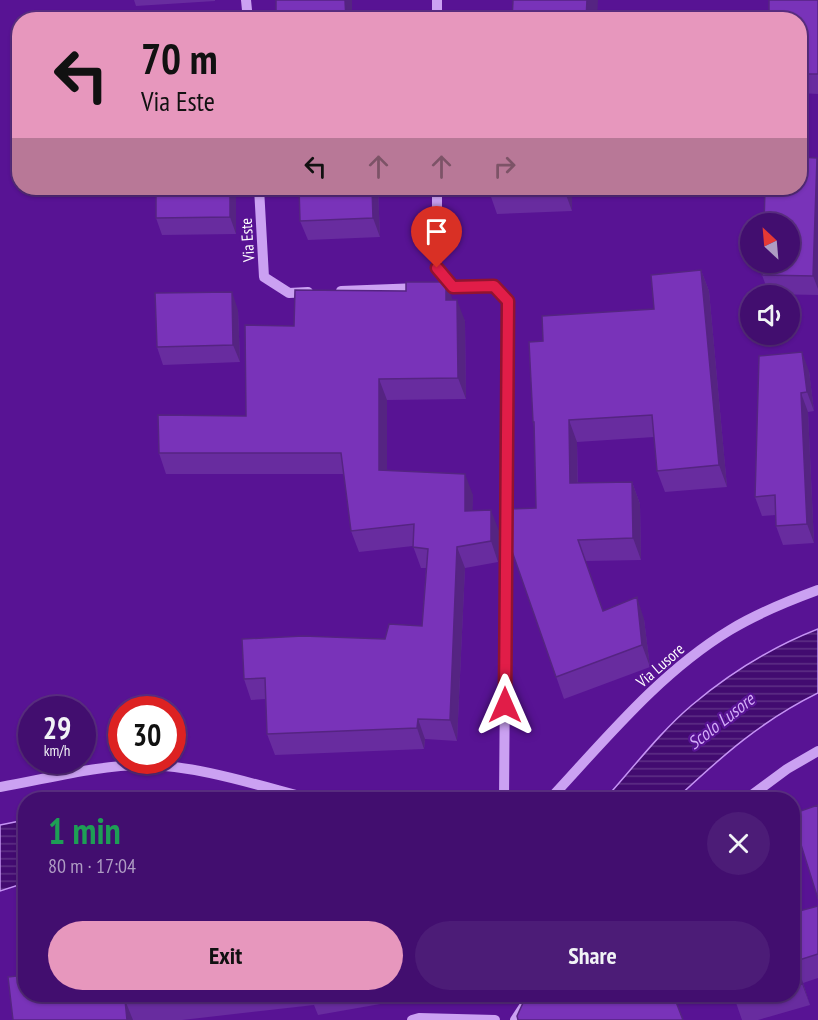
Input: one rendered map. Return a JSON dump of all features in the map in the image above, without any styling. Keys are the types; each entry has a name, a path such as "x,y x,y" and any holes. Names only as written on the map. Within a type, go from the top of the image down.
{"street":[{"name":"Via Este","path":"259,195 264,277 289,293 429,288"},
{"path":"437,195 437,268 453,287"},
{"path":"441,288 494,286 508,301 504,792"},
{"name":"Via Lusore","path":"557,792 643,700 684,662 730,630 780,604 818,590"},
{"path":"756,792 787,769 818,751"},
{"path":"0,787 107,767 146,765 196,771 282,792"},
{"path":"515,1020 524,1002"},
{"path":"412,1020 419,1018 495,1020"}],"water":[{"name":"Scolo Lusore","path":"818,629 818,693 778,715 743,740 684,792 611,792 669,727 706,693 736,672"},
{"path":"18,821 18,885 0,891 0,825"}],"building":[{"path":"276,0 345,0 346,12 276,12"},
{"path":"513,0 587,0 586,12 512,12"},
{"path":"769,0 818,0 818,74 807,74 807,12 769,12"},
{"path":"807,157 817,158 813,276 762,275 762,273 800,273 800,213 764,213 765,195 807,195"},
{"path":"156,195 230,195 230,217 156,218"},
{"path":"299,195 372,195 373,218 300,221"},
{"path":"701,270 719,465 657,471 652,415 569,420 570,483 632,482 633,538 578,540 603,611 637,597 642,645 556,677 507,537 506,509 536,508 529,342 543,341 542,316 654,309 651,275"},
{"path":"406,282 446,282 446,300 457,300 458,378 379,379 379,470 465,474 465,511 491,510 491,541 457,547 450,720 418,719 417,728 267,734 265,678 244,679 242,639 303,636 385,639 389,624 422,626 428,549 413,547 414,524 351,531 341,453 159,453 158,415 246,416 245,325 294,326 295,290 406,291"},
{"path":"232,292 233,345 157,347 155,293"},
{"path":"802,352 807,392 801,393 807,524 776,526 775,495 755,497 759,356"},
{"path":"818,805 818,899 800,842 800,811"},
{"path":"818,906 818,954 800,960 800,911"},
{"path":"18,976 18,1002 125,1002 127,1020 13,1020 8,977"},
{"path":"676,1002 683,1020 518,1020 517,1016 523,1003"}],"route":[{"path":"437,268 453,287 494,286 508,301 505,705"}]}
